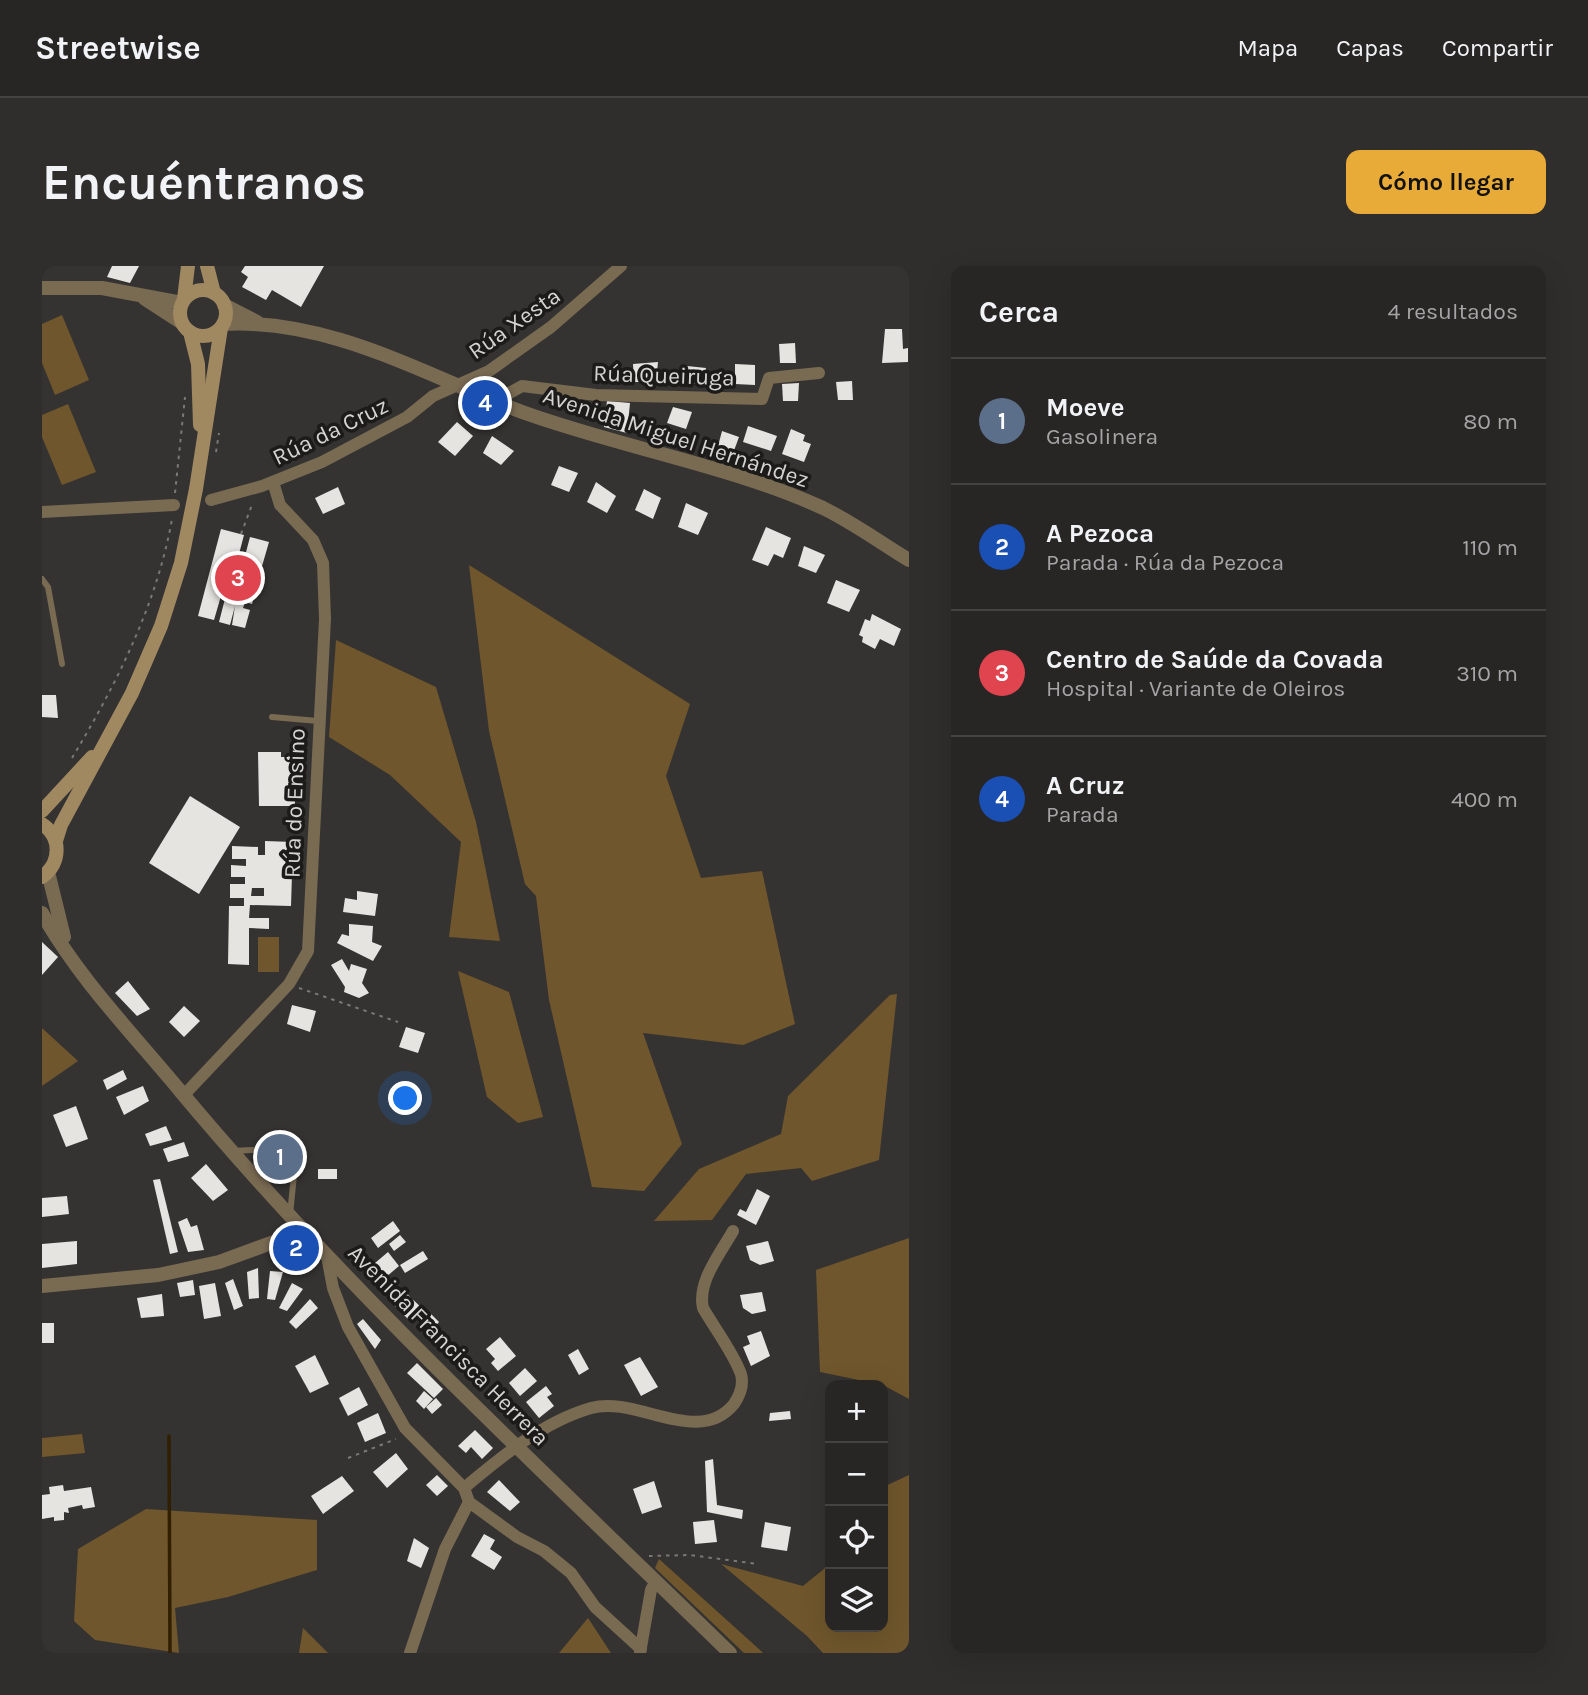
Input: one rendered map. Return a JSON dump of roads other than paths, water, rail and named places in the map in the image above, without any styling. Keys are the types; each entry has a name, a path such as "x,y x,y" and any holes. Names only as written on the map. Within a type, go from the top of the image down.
{"main road":[{"path":"188,266 183,301 186,327 199,374 201,455"},
{"path":"45,875 56,858 56,841 132,693 161,626 181,563 222,326 219,299 207,266"},
{"path":"183,301 202,290 219,299"},
{"path":"186,327 206,336 222,326"},
{"path":"42,811 103,746"},
{"path":"42,824 56,841"}],"street":[{"name":"Rúa Xesta","path":"460,383 489,372 541,334 621,266"},
{"path":"42,288 102,288 183,301"},
{"path":"131,292 157,305 186,327"},
{"path":"219,299 261,324"},
{"path":"222,326 261,324"},
{"name":"Avenida Miguel Hernández","path":"261,324 390,355 525,412 703,466 824,509 909,560"},
{"name":"Rúa Queiruga","path":"497,400 522,386 596,395 762,399 769,378 818,373"},
{"name":"Rúa da Cruz","path":"211,500 267,484 369,440 407,417 433,396 460,383"},
{"name":"Rúa do Ensino","path":"184,1095 289,984 309,951 325,619 323,563 313,540 281,505 267,484"},
{"path":"42,512 174,505"},
{"name":"Avenida Francisca Herrera","path":"45,875 58,924 72,958"},
{"name":"Avenida Francisca Herrera","path":"42,913 72,958 230,1152 290,1217 730,1653"},
{"name":"Avenida Francisca Herrera","path":"42,926 55,936"},
{"path":"42,1286 158,1275 219,1262 304,1231"},
{"path":"464,1488 518,1445 593,1407 635,1410 696,1423 725,1414 741,1395 741,1375 701,1298 703,1286 733,1231"},
{"path":"327,1256 333,1288 348,1327 410,1433 464,1488 469,1502 517,1536 544,1551 571,1573 595,1607 640,1651"},
{"path":"410,1653 445,1549 469,1502"},
{"path":"640,1651 651,1590 656,1581"}],"lane":[{"path":"42,579 48,587 62,664"},
{"path":"272,717 318,722"},
{"path":"230,1152 272,1149"},
{"path":"288,1165 294,1175 290,1217"}],"waterway":[{"path":"169,1436 170,1653"}],"place":[{"name":"A Cruz","path":"485,403"},
{"name":"Centro de Saúde da Covada","path":"238,578"},
{"name":"Moeve","path":"280,1157"},
{"name":"A Pezoca","path":"296,1248"}]}
